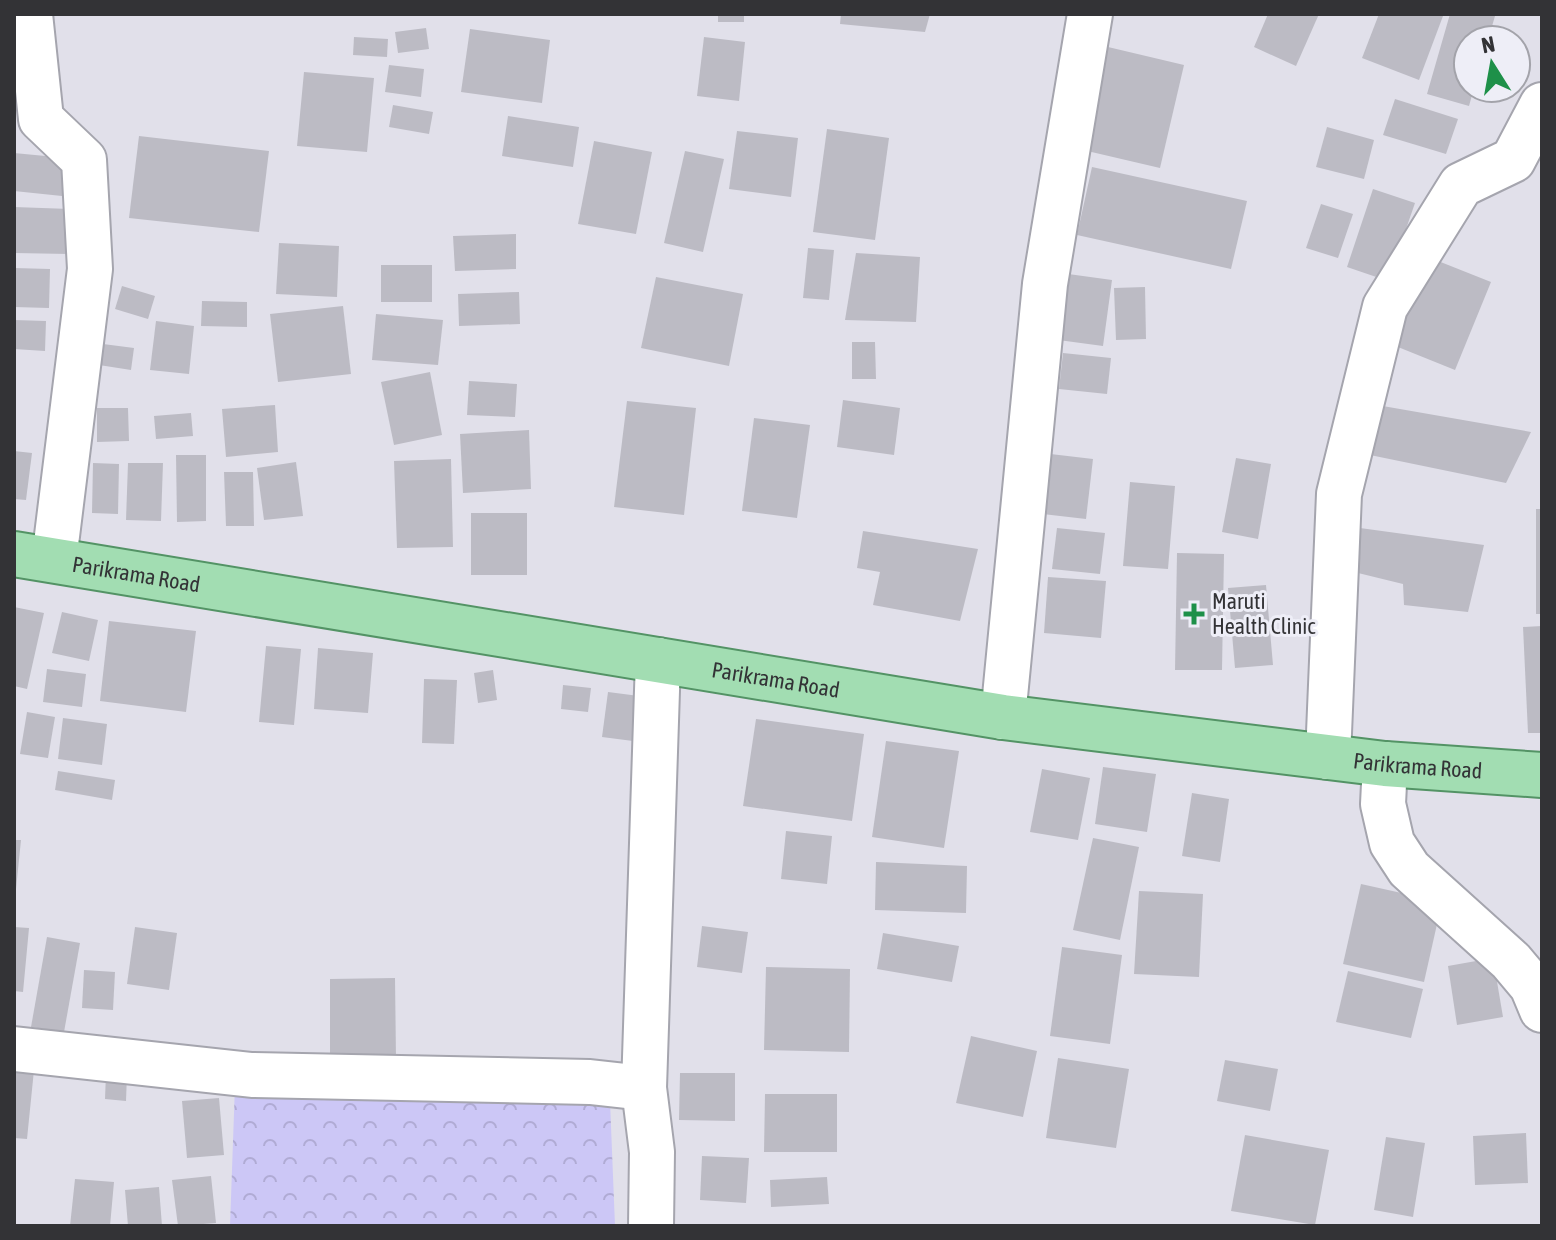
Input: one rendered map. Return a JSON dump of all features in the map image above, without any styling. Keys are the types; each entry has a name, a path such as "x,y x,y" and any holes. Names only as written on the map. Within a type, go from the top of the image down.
{"main road":[{"name":"Parikrama Road","path":"34,557 1003,717 1385,764 1542,775"}],"street":[{"path":"30,14 41,119 84,160 90,269 34,557"},
{"path":"1003,717 1045,284 1090,14"},
{"path":"1328,757 1339,494 1385,307 1461,185 1513,160 1542,105"},
{"path":"651,1226 652,1152 644,1088 658,660"},
{"path":"1385,764 1383,804 1392,843 1409,869 1511,961 1532,986 1542,1010"},
{"path":"14,1049 252,1075 590,1082 644,1088"}],"green space":[{"path":"235,1085 610,1101 615,1226 230,1226"}],"building":[{"path":"718,14 744,14 744,22 718,22"},
{"path":"841,14 930,14 925,32 840,24"},
{"path":"1268,14 1319,14 1296,66 1254,47"},
{"path":"1379,14 1443,16 1419,80 1362,58"},
{"path":"1450,14 1495,16 1493,24 1452,24 1452,101 1427,94"},
{"path":"426,28 429,49 398,53 395,32"},
{"path":"470,29 550,40 542,103 461,92"},
{"path":"354,37 388,39 387,57 353,55"},
{"path":"704,37 745,42 739,101 697,96"},
{"path":"1108,47 1184,65 1160,168 1083,150"},
{"path":"389,65 424,69 421,97 385,92"},
{"path":"304,72 374,78 367,152 297,146"},
{"path":"1395,99 1458,119 1446,154 1383,135"},
{"path":"393,105 433,112 429,134 389,127"},
{"path":"508,116 579,127 573,167 502,156"},
{"path":"1327,127 1374,140 1364,179 1316,167"},
{"path":"827,129 889,138 875,240 813,232"},
{"path":"737,131 798,138 791,197 729,189"},
{"path":"139,136 269,151 259,232 129,218"},
{"path":"594,141 652,152 636,234 578,224"},
{"path":"685,151 724,159 703,252 664,243"},
{"path":"14,153 66,158 62,196 14,191"},
{"path":"1092,167 1247,201 1231,269 1077,235"},
{"path":"1373,189 1415,203 1388,281 1347,267"},
{"path":"1321,204 1353,214 1338,258 1306,248"},
{"path":"14,207 70,209 69,254 14,253"},
{"path":"516,234 516,269 455,271 453,236"},
{"path":"279,243 339,246 337,297 276,294"},
{"path":"808,248 834,250 829,300 803,298"},
{"path":"856,253 920,257 916,322 845,320"},
{"path":"1428,257 1491,282 1455,370 1393,345"},
{"path":"381,265 432,265 432,302 381,302"},
{"path":"14,268 50,269 49,308 14,307"},
{"path":"1061,273 1112,280 1103,346 1051,339"},
{"path":"656,277 743,294 729,366 641,348"},
{"path":"122,286 155,296 148,319 115,309"},
{"path":"1145,287 1146,339 1116,340 1114,288"},
{"path":"519,292 520,324 459,326 458,294"},
{"path":"202,301 247,302 247,327 201,326"},
{"path":"343,306 351,374 278,382 270,314"},
{"path":"376,314 443,320 438,365 372,360"},
{"path":"14,320 46,321 45,351 14,349"},
{"path":"156,321 194,326 189,374 150,370"},
{"path":"852,342 875,342 876,379 852,379"},
{"path":"103,344 134,348 131,370 99,365"},
{"path":"1063,353 1111,358 1107,394 1059,389"},
{"path":"430,372 442,435 394,445 381,382"},
{"path":"469,381 517,384 515,417 467,415"},
{"path":"843,400 900,408 894,455 837,447"},
{"path":"627,401 696,408 684,515 614,507"},
{"path":"275,405 278,452 226,457 222,409"},
{"path":"1377,405 1531,432 1506,483 1370,455"},
{"path":"97,408 128,408 129,441 97,442"},
{"path":"191,413 193,436 156,439 154,416"},
{"path":"754,418 810,425 797,518 742,511"},
{"path":"529,430 531,489 463,493 460,434"},
{"path":"14,451 32,453 26,500 14,499"},
{"path":"1042,453 1093,459 1086,519 1034,513"},
{"path":"176,455 206,455 206,521 177,522"},
{"path":"1236,458 1271,464 1258,539 1222,532"},
{"path":"451,459 453,547 397,548 394,461"},
{"path":"296,462 303,516 264,520 257,468"},
{"path":"93,463 119,464 118,514 92,513"},
{"path":"128,463 163,463 161,521 126,520"},
{"path":"224,472 253,472 254,526 226,526"},
{"path":"1130,482 1175,486 1168,569 1123,566"},
{"path":"1536,509 1542,509 1542,614 1536,614"},
{"path":"471,513 527,513 527,575 471,575"},
{"path":"1057,528 1105,533 1100,574 1052,569"},
{"path":"1360,528 1484,545 1468,612 1404,605 1403,584 1354,572"},
{"path":"863,531 978,549 960,621 873,605 880,572 857,568"},
{"path":"1177,553 1224,554 1222,670 1175,670"},
{"path":"1048,577 1106,581 1101,638 1044,633"},
{"path":"1266,585 1273,665 1235,668 1228,588"},
{"path":"14,607 44,613 27,689 14,686"},
{"path":"62,612 98,620 89,661 52,653"},
{"path":"109,621 196,631 186,712 100,701"},
{"path":"1542,626 1542,733 1528,733 1523,627"},
{"path":"266,646 301,649 294,725 259,722"},
{"path":"318,648 373,653 368,713 314,709"},
{"path":"47,669 86,674 82,707 43,702"},
{"path":"493,670 497,700 478,703 474,673"},
{"path":"424,679 457,680 454,744 422,743"},
{"path":"563,685 591,688 588,712 561,709"},
{"path":"608,692 639,696 633,741 602,737"},
{"path":"27,712 55,717 48,758 20,754"},
{"path":"63,718 107,724 102,765 58,759"},
{"path":"756,719 864,734 852,821 743,806"},
{"path":"886,741 959,751 944,848 872,837"},
{"path":"1103,767 1156,774 1147,832 1095,824"},
{"path":"1042,769 1090,778 1078,840 1030,832"},
{"path":"58,771 115,780 112,800 55,790"},
{"path":"1192,793 1229,799 1220,862 1182,856"},
{"path":"786,831 832,836 827,884 781,879"},
{"path":"1093,838 1139,847 1120,940 1073,930"},
{"path":"14,840 21,840 16,889 14,889"},
{"path":"876,862 967,866 966,913 875,910"},
{"path":"1361,884 1442,902 1424,982 1343,964"},
{"path":"1139,891 1203,894 1199,977 1134,974"},
{"path":"702,926 748,932 742,973 697,967"},
{"path":"14,927 29,928 23,992 14,991"},
{"path":"135,927 177,933 169,990 127,984"},
{"path":"883,933 959,946 952,982 877,969"},
{"path":"47,937 80,943 64,1032 31,1027"},
{"path":"1062,947 1122,955 1110,1044 1050,1036"},
{"path":"1493,958 1503,1017 1457,1025 1448,966"},
{"path":"766,967 850,969 849,1052 764,1050"},
{"path":"84,970 115,972 113,1010 82,1008"},
{"path":"1348,971 1423,989 1411,1038 1336,1022"},
{"path":"395,978 396,1058 330,1059 330,979"},
{"path":"971,1036 1037,1051 1023,1117 956,1103"},
{"path":"1058,1058 1129,1069 1116,1148 1046,1138"},
{"path":"1225,1060 1278,1069 1270,1111 1217,1101"},
{"path":"14,1068 34,1070 27,1139 14,1138"},
{"path":"106,1073 127,1074 126,1101 105,1099"},
{"path":"680,1073 735,1073 735,1121 679,1120"},
{"path":"765,1094 837,1094 837,1152 764,1152"},
{"path":"219,1098 224,1155 187,1158 182,1101"},
{"path":"1526,1133 1528,1183 1475,1185 1473,1136"},
{"path":"1245,1135 1329,1150 1315,1225 1231,1211"},
{"path":"1386,1137 1425,1143 1413,1217 1374,1210"},
{"path":"702,1156 749,1158 746,1203 700,1200"},
{"path":"211,1176 216,1223 178,1226 172,1180"},
{"path":"827,1177 829,1204 771,1207 770,1180"},
{"path":"75,1179 114,1182 110,1226 70,1226"},
{"path":"159,1187 162,1226 128,1226 125,1190"}],"place":[{"name":"Maruti Health Clinic","path":"1194,614"}]}
